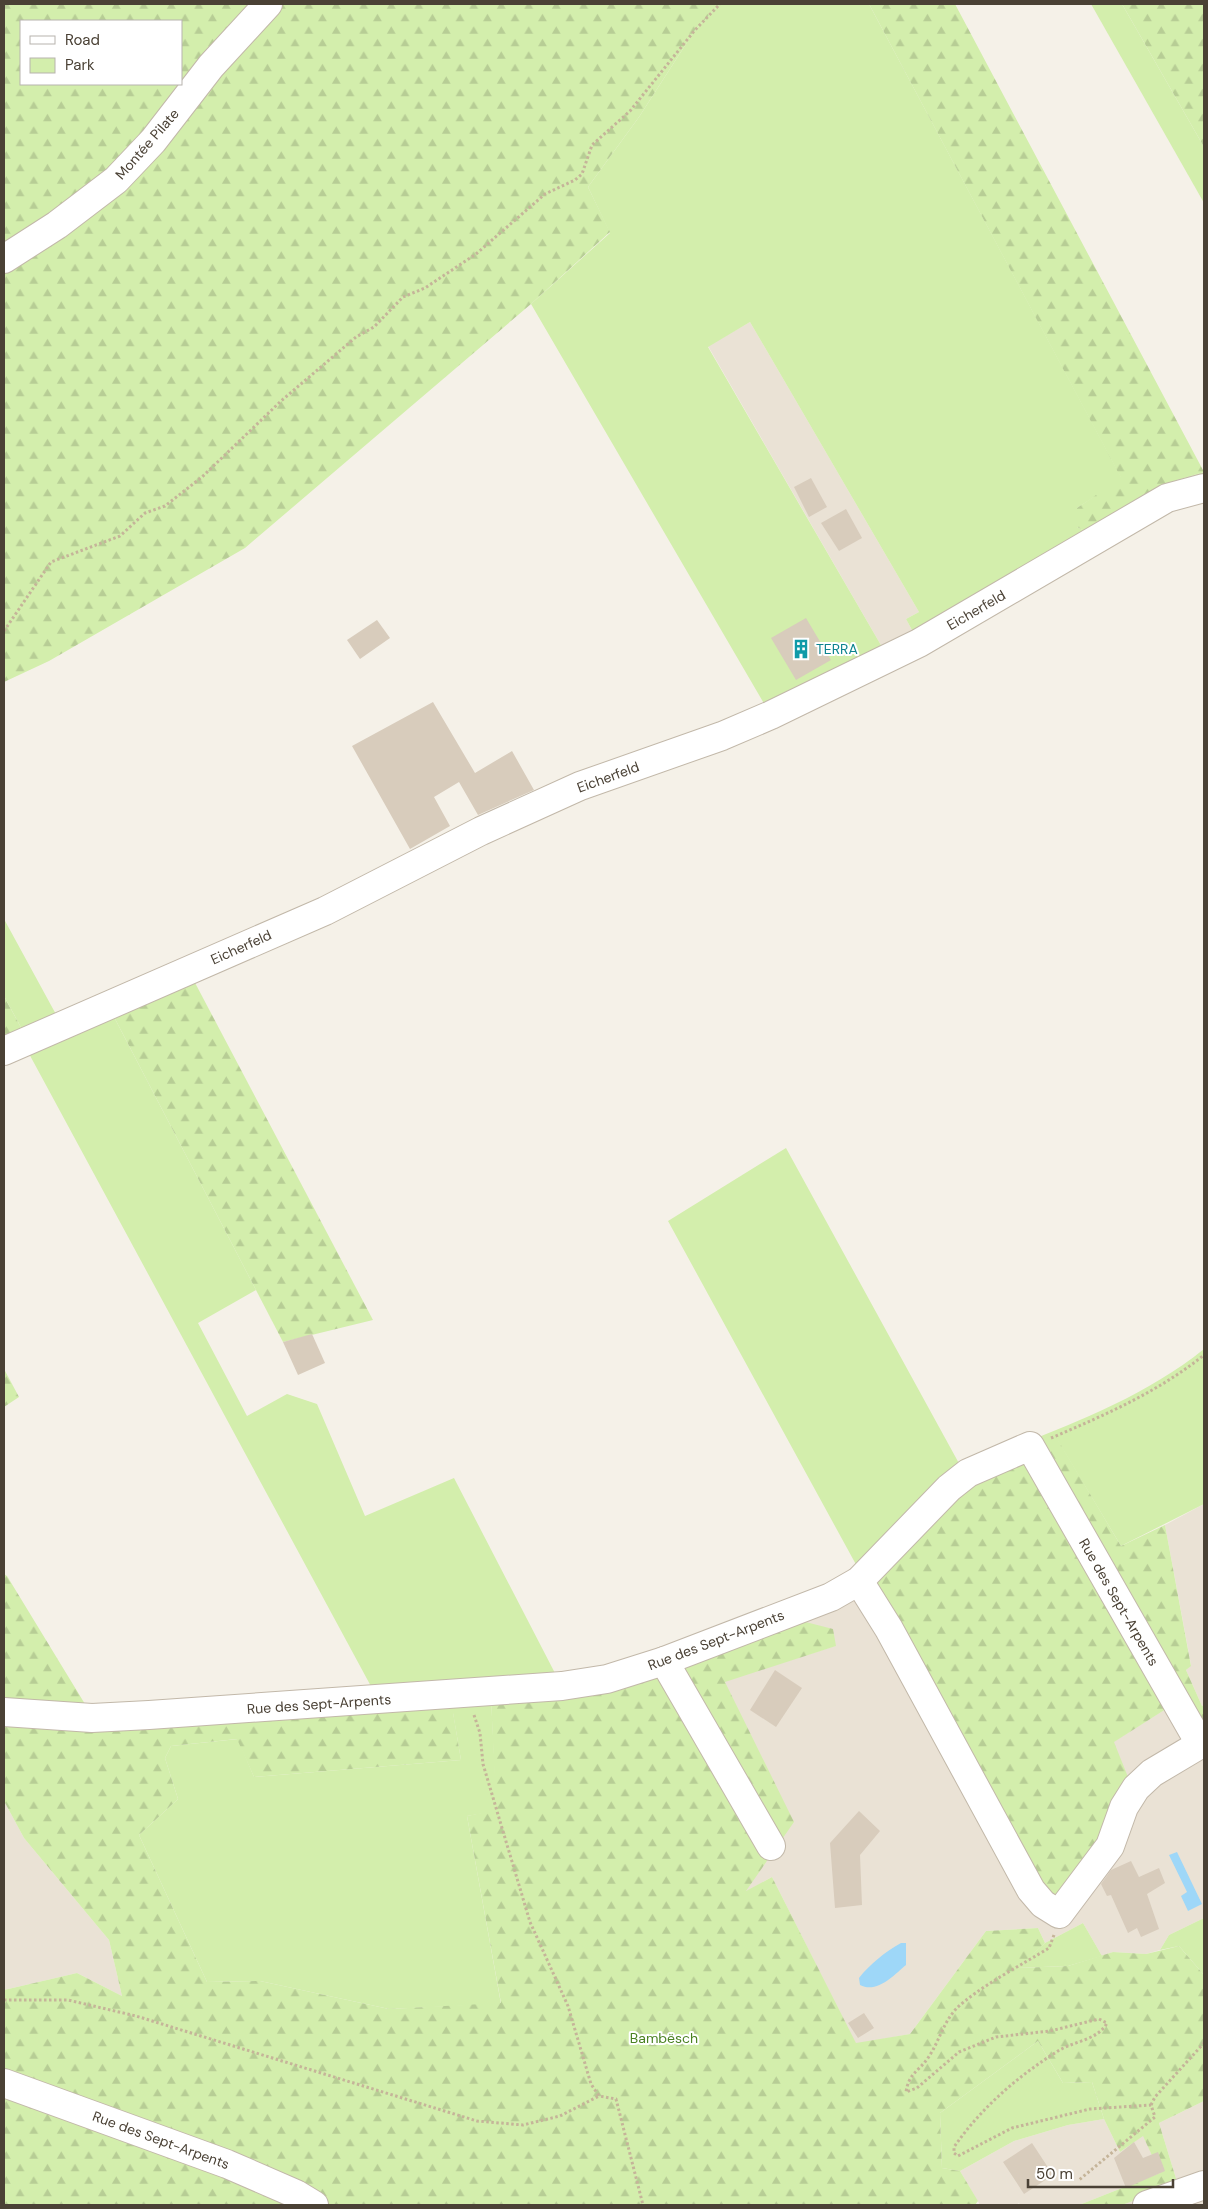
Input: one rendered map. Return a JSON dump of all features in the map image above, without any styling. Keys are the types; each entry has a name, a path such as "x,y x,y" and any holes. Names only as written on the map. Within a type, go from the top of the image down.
{"street":[{"name":"Montée Pilate","path":"4,259 57,225 116,180 153,141 211,66 268,4"},
{"name":"Eicherfeld","path":"4,1051 329,909 481,832 580,786 722,736 771,716 919,643 1167,498 1204,488"},
{"name":"Rue des Sept-Arpents","path":"4,1712 92,1718 553,1686 606,1679 664,1661 831,1596 859,1581 949,1488 968,1473 1030,1446 1194,1733 1204,1742"},
{"path":"859,1581 889,1629 1031,1890 1043,1904 1059,1914 1110,1846 1124,1807 1136,1788 1152,1773 1204,1742"},
{"path":"664,1661 771,1846"},
{"name":"Rue des Sept-Arpents","path":"4,2083 227,2164 296,2194 314,2205"},
{"path":"1147,2205 1204,2185"}],"path":[{"path":"4,631 51,562 120,536 145,513 165,506 202,477 281,401 356,337 374,327 403,297 424,288 476,254 545,194 576,180 582,174 592,145 630,111 695,30 720,4"},
{"path":"1030,1446 1142,1397 1185,1371 1204,1356"},
{"path":"480,1732 483,1764 530,1922 568,2006 591,2084 599,2096"},
{"path":"1059,1914 1053,1942 1049,1948 956,2009 944,2026 928,2058 908,2079 906,2092 917,2088 959,2052 996,2037 1050,2031 1099,2019 1108,2023 1102,2031 1060,2050 1003,2090 959,2140 954,2147 954,2153 958,2156 964,2155 980,2143 1012,2128 1090,2109 1151,2105"},
{"path":"4,2000 68,2000 136,2016 477,2121 523,2125 560,2116 599,2096 616,2099 643,2205"},
{"path":"1079,2180 1155,2117 1151,2105 1155,2097 1204,2043"}],"shaded area":[{"path":"750,322 919,612 906,619 919,643 889,659 708,346"},
{"path":"1204,1504 1204,1705 1202,1706 1186,1670 1191,1665 1165,1525"},
{"path":"863,1587 1113,1742 1177,1702 1204,1742 1204,1918 1169,1935 1160,1950 1146,1954 1113,1952 1102,1956 1083,1923 1045,1943 1038,1928 986,1931 910,2034 856,2044 772,1877 745,1892 725,1681 835,1646 790,1618"},
{"path":"4,1801 24,1838 109,1940 122,1996 77,1973 4,1990"},
{"path":"1204,2101 1204,2205 1122,2205 1178,2185 1159,2123"},
{"path":"1104,2119 1120,2152 1143,2135 1160,2173 1079,2205 1020,2205 1019,2203 1016,2205 980,2205 960,2171 1014,2141 1068,2125"}],"green space":[{"path":"4,4 720,4 695,30 639,117 588,187 610,232 531,304 245,548 49,661 4,682"},
{"path":"720,4 869,4 1122,479 1077,508 1077,527 1090,534 1177,480 1204,472 1204,498 1171,508 1144,522 913,657 776,724 725,745 575,799 319,923 113,1015 256,1290 198,1323 247,1416 287,1394 317,1404 365,1516 454,1478 557,1677 604,1671 660,1654 828,1589 859,1570 668,1221 786,1148 961,1467 1056,1430 1118,1403 1177,1369 1204,1349 1204,1504 1121,1546 1058,1441 1030,1446 968,1473 949,1488 859,1581 863,1588 667,1666 609,1685 563,1693 491,1698 497,1811 467,1816 501,2004 389,2009 260,1981 207,1982 139,1835 178,1799 165,1758 171,1746 238,1739 254,1777 461,1760 453,1713 436,1702 152,1723 92,1718 88,1709 147,1708 373,1690 27,1050 4,1060 4,1042 24,1033 4,996 4,919 58,1018 325,903 329,909 481,831 580,786 577,778 766,707 531,304 610,233 588,187 639,117 695,30","holes":["750,322 919,612 906,619 919,643 889,659 708,347"]},
{"path":"869,4 955,4 1204,472 1177,480 1090,534 1077,527 1077,508 1121,478"},
{"path":"1091,4 1122,4 1204,147 1204,203"},
{"path":"1122,4 1204,4 1204,147"},
{"path":"193,979 373,1320 283,1342 113,1015"},
{"path":"4,996 24,1033 4,1042"},
{"path":"4,1369 19,1397 4,1407"},
{"path":"1058,1440 1121,1546 1165,1525 1191,1666 1186,1670 1202,1706 1204,1705 1204,1742 1177,1702 1114,1742 1130,1782 1101,1843 1063,1895 1043,1904 859,1581 949,1488 1030,1446"},
{"name":"Bambësch","path":"4,1574 88,1709 436,1702 453,1712 461,1760 254,1777 237,1739 171,1746 165,1758 178,1799 139,1835 207,1982 260,1981 389,2009 501,2003 467,1816 496,1810 491,1698 790,1618 833,1629 836,1646 725,1682 794,1822 746,1891 772,1877 856,2043 910,2034 986,1931 1038,1928 1045,1943 1018,1968 1068,1966 1113,1952 1146,1954 1179,1946 1204,1975 1204,2101 1159,2123 1178,2185 1122,2205 1079,2205 1160,2173 1143,2136 1120,2152 1104,2119 1092,2082 1063,2083 1038,2041 940,2113 942,2168 960,2171 978,2201 975,2205 4,2205 4,1990 77,1973 122,1996 109,1940 24,1838 4,1801"},
{"path":"1204,1918 1204,1975 1179,1946 1160,1950 1169,1935"},
{"path":"1083,1923 1102,1956 1068,1966 1017,1968 1045,1943"},
{"path":"1038,2041 1063,2083 1092,2082 1104,2119 1068,2125 1014,2141 960,2171 942,2168 940,2113"}],"water":[{"path":"1177,1852 1202,1904 1188,1911 1181,1896 1187,1892 1169,1855"},
{"path":"901,1943 906,1943 906,1965 891,1978 879,1985 866,1987 860,1985 859,1978 868,1968"}],"building":[{"path":"811,478 827,507 809,517 794,487"},
{"path":"846,509 862,538 839,551 821,523"},
{"name":"TERRA","path":"806,618 831,660 796,680 771,638"},
{"path":"377,620 390,638 360,659 347,640"},
{"path":"433,702 475,773 512,751 534,790 478,815 459,782 434,797 450,826 410,849 352,746"},
{"path":"312,1334 325,1363 298,1375 283,1342"},
{"path":"775,1670 802,1688 776,1727 750,1710"},
{"path":"859,1811 880,1831 860,1855 862,1905 835,1908 830,1843"},
{"path":"1131,1861 1139,1877 1159,1868 1165,1883 1147,1894 1159,1929 1141,1937 1137,1928 1128,1933 1111,1895 1107,1896 1101,1884 1111,1870"},
{"path":"864,2013 874,2028 858,2038 848,2023"},
{"path":"1134,2142 1143,2158 1158,2152 1165,2171 1126,2188 1114,2158"},
{"path":"1032,2143 1053,2175 1024,2194 1003,2162"}],"place":[{"name":"TERRA","path":"801,649"}]}
